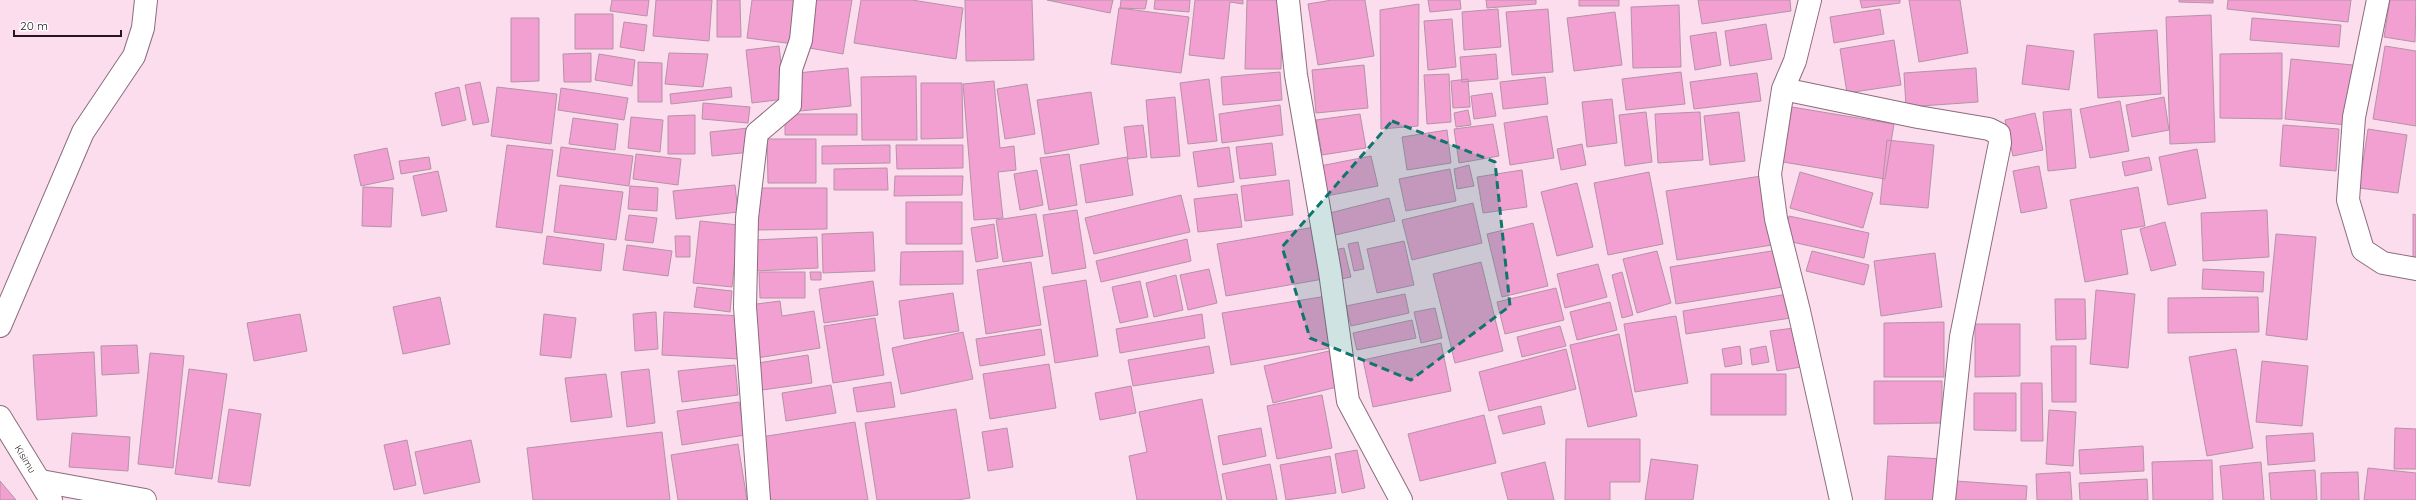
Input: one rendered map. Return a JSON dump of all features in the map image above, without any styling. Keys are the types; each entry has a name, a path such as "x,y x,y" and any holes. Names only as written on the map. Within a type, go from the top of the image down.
{"street":[{"path":"0,326 83,132 134,56 143,28 146,0"},
{"path":"760,500 745,308 748,218 757,132 790,105 791,70 801,40 805,0"},
{"path":"1288,0 1296,75 1330,272 1348,400 1401,500"},
{"path":"1810,0 1796,60 1783,89 1772,145 1770,174 1776,219 1804,333 1841,500"},
{"path":"2378,0 2354,117 2348,200 2362,250 2383,263 2416,269"},
{"path":"1783,89 1918,117 1989,129 1999,134 2000,143 1961,337 1944,500"},
{"name":"Kisimu","path":"0,417 41,481 51,500"},
{"path":"41,481 145,500"}],"highlighted area":[{"path":"1392,121 1495,162 1510,306 1411,380 1310,338 1282,247"}],"building":[{"path":"612,0 649,0 647,16 610,11"},
{"path":"656,0 712,0 709,41 653,36"},
{"path":"717,0 740,0 741,37 717,37"},
{"path":"752,0 799,0 794,44 747,38"},
{"path":"812,0 852,0 843,54 804,47"},
{"path":"861,0 912,0 963,8 956,59 854,43"},
{"path":"965,0 1032,0 1034,60 966,61"},
{"path":"1047,0 1113,0 1110,13"},
{"path":"1121,0 1147,0 1145,9 1120,8"},
{"path":"1155,0 1190,0 1189,12 1154,9"},
{"path":"1195,0 1243,0 1243,4 1230,2 1224,59 1189,55"},
{"path":"1247,0 1283,0 1281,69 1245,69"},
{"path":"1332,0 1365,0 1374,56 1318,65 1308,4"},
{"path":"1428,0 1460,0 1461,9 1430,12"},
{"path":"1486,0 1536,0 1536,4 1487,8"},
{"path":"1579,0 1619,0 1619,6 1579,6"},
{"path":"1698,0 1790,0 1791,11 1702,24"},
{"path":"1860,0 1900,0 1900,3 1862,8"},
{"path":"1909,0 1960,0 1968,53 1919,62"},
{"path":"2179,0 2213,0 2213,3 2179,2"},
{"path":"2228,0 2351,0 2348,22 2227,9"},
{"path":"2390,0 2416,0 2415,42 2384,37"},
{"path":"1419,4 1418,126 1381,129 1380,10"},
{"path":"1679,5 1681,67 1633,68 1631,7"},
{"path":"1119,8 1189,17 1181,73 1111,64"},
{"path":"1498,9 1501,47 1464,50 1462,12"},
{"path":"1548,9 1553,72 1512,75 1506,12"},
{"path":"1880,9 1884,34 1834,43 1830,17"},
{"path":"1615,12 1622,65 1574,71 1567,18"},
{"path":"575,14 613,14 613,49 575,49"},
{"path":"2211,15 2215,142 2170,144 2166,17"},
{"path":"511,18 539,18 539,81 511,82"},
{"path":"2252,18 2341,25 2339,47 2250,40"},
{"path":"1452,19 1456,67 1428,70 1424,21"},
{"path":"624,22 647,25 644,51 620,47"},
{"path":"1766,24 1772,59 1730,66 1725,31"},
{"path":"2157,30 2161,94 2098,98 2094,34"},
{"path":"1716,32 1721,65 1695,70 1690,36"},
{"path":"1894,40 1901,85 1847,93 1840,49"},
{"path":"2027,45 2074,51 2069,90 2022,84"},
{"path":"779,46 785,99 752,103 746,50"},
{"path":"2385,46 2416,51 2416,126 2373,119"},
{"path":"591,53 591,82 564,82 563,54"},
{"path":"669,53 708,54 703,87 665,84"},
{"path":"2282,53 2282,119 2220,118 2220,54"},
{"path":"599,54 635,60 632,86 595,80"},
{"path":"1496,54 1498,79 1462,82 1460,57"},
{"path":"2291,59 2353,65 2347,125 2285,119"},
{"path":"638,62 662,63 662,102 638,102"},
{"path":"1364,65 1368,108 1316,113 1312,70"},
{"path":"848,68 851,106 800,111 797,73"},
{"path":"1976,68 1978,102 1906,107 1904,73"},
{"path":"1280,72 1282,100 1223,105 1221,77"},
{"path":"1681,72 1685,104 1626,110 1622,79"},
{"path":"1757,73 1761,101 1694,109 1690,82"},
{"path":"1449,74 1451,122 1427,124 1424,75"},
{"path":"916,76 917,140 862,140 861,77"},
{"path":"1545,77 1548,104 1503,109 1500,82"},
{"path":"1209,79 1217,141 1188,144 1180,83"},
{"path":"1468,79 1470,107 1453,108 1451,81"},
{"path":"994,81 1000,148 1014,146 1016,170 998,172 1003,218 974,220 963,84"},
{"path":"480,82 489,122 473,125 465,85"},
{"path":"921,83 962,83 963,138 921,139"},
{"path":"1027,84 1035,134 1005,139 997,89"},
{"path":"459,87 466,120 442,126 435,93"},
{"path":"497,87 557,94 551,144 491,136"},
{"path":"731,87 732,97 671,104 670,94"},
{"path":"561,88 628,98 624,120 558,110"},
{"path":"1091,92 1099,144 1045,154 1037,100"},
{"path":"1492,93 1496,116 1474,119 1471,96"},
{"path":"1175,97 1180,156 1151,158 1146,100"},
{"path":"2164,97 2169,130 2132,137 2126,105"},
{"path":"1612,99 1617,143 1587,147 1582,102"},
{"path":"2120,101 2129,151 2090,158 2080,109"},
{"path":"703,103 750,107 748,123 702,119"},
{"path":"1280,105 1283,135 1222,143 1219,114"},
{"path":"1792,107 1894,124 1885,179 1783,162"},
{"path":"2071,109 2076,168 2048,171 2043,112"},
{"path":"1468,110 1471,125 1456,127 1454,113"},
{"path":"1646,112 1652,162 1625,166 1619,115"},
{"path":"1700,112 1703,160 1658,163 1655,114"},
{"path":"1739,112 1745,161 1710,165 1704,116"},
{"path":"2035,113 2043,150 2013,156 2005,120"},
{"path":"785,114 857,114 857,135 785,135"},
{"path":"1360,114 1366,148 1322,155 1316,120"},
{"path":"695,115 695,154 668,154 668,116"},
{"path":"1547,116 1554,158 1510,165 1504,123"},
{"path":"631,117 663,120 660,152 628,148"},
{"path":"573,118 618,124 615,150 569,144"},
{"path":"1493,124 1499,156 1459,163 1454,129"},
{"path":"1143,125 1147,157 1128,159 1124,127"},
{"path":"2283,125 2339,129 2336,171 2280,166"},
{"path":"749,128 751,152 712,156 710,132"},
{"path":"2368,129 2407,135 2398,193 2359,188"},
{"path":"1447,130 1451,163 1407,170 1402,137"},
{"path":"767,139 816,139 816,183 768,183"},
{"path":"1887,140 1934,145 1928,208 1880,204"},
{"path":"1272,143 1276,175 1240,179 1236,147"},
{"path":"1582,144 1586,165 1561,170 1557,149"},
{"path":"507,145 553,150 542,233 496,227"},
{"path":"890,145 890,163 822,164 822,146"},
{"path":"896,145 963,145 963,168 897,169"},
{"path":"561,147 633,156 629,186 557,176"},
{"path":"1229,147 1234,182 1198,187 1193,152"},
{"path":"387,148 394,179 361,186 354,155"},
{"path":"2197,149 2206,198 2168,205 2159,157"},
{"path":"636,154 681,159 678,185 633,179"},
{"path":"1069,154 1077,205 1049,210 1040,158"},
{"path":"1371,156 1378,186 1321,197 1315,167"},
{"path":"429,157 431,169 401,174 399,161"},
{"path":"1127,157 1133,195 1086,203 1080,165"},
{"path":"2149,157 2152,170 2125,176 2122,162"},
{"path":"1469,165 1474,186 1457,189 1454,169"},
{"path":"2039,166 2047,208 2021,213 2013,171"},
{"path":"887,168 888,190 834,190 834,169"},
{"path":"1450,169 1456,201 1406,211 1399,179"},
{"path":"1037,170 1043,205 1020,210 1014,174"},
{"path":"1522,170 1527,207 1483,213 1477,177"},
{"path":"438,171 447,211 422,216 413,176"},
{"path":"1649,172 1663,244 1608,255 1594,183"},
{"path":"1800,172 1873,193 1863,228 1790,208"},
{"path":"895,176 963,176 962,195 894,196"},
{"path":"1761,176 1772,245 1677,260 1666,191"},
{"path":"1289,180 1293,215 1245,221 1241,186"},
{"path":"1577,183 1593,247 1557,256 1541,192"},
{"path":"560,185 623,192 616,240 554,232"},
{"path":"735,185 738,212 676,219 673,191"},
{"path":"630,186 658,188 657,211 628,209"},
{"path":"363,187 393,188 391,227 362,226"},
{"path":"2138,187 2145,226 2121,230 2128,274 2085,282 2070,200"},
{"path":"757,188 827,188 827,229 757,230"},
{"path":"1237,194 1242,227 1198,232 1194,199"},
{"path":"1181,195 1190,232 1094,254 1085,218"},
{"path":"1389,198 1395,221 1327,237 1322,215"},
{"path":"906,202 962,202 962,244 906,244"},
{"path":"1473,203 1482,243 1412,260 1402,220"},
{"path":"1077,210 1086,268 1052,274 1043,215"},
{"path":"2267,210 2269,257 2203,261 2201,213"},
{"path":"1036,214 1043,256 1003,262 996,220"},
{"path":"2413,214 2416,215 2416,260 2406,259 2413,257"},
{"path":"629,215 657,218 653,243 625,240"},
{"path":"1789,216 1869,233 1864,258 1783,240"},
{"path":"700,221 739,225 732,287 693,283"},
{"path":"2165,222 2176,265 2151,271 2140,229"},
{"path":"1533,223 1548,286 1502,297 1487,234"},
{"path":"994,224 998,258 976,262 971,228"},
{"path":"1320,226 1329,278 1226,296 1217,244"},
{"path":"873,232 875,271 823,273 822,234"},
{"path":"2276,234 2316,237 2307,340 2266,335"},
{"path":"547,236 604,244 601,271 543,264"},
{"path":"675,236 690,236 690,257 676,257"},
{"path":"817,237 818,268 755,271 754,240"},
{"path":"1187,239 1191,261 1101,282 1096,261"},
{"path":"1404,241 1414,285 1377,293 1367,249"},
{"path":"1358,242 1364,269 1354,271 1348,244"},
{"path":"627,245 672,251 668,276 623,270"},
{"path":"1344,248 1351,277 1336,280 1330,251"},
{"path":"1778,250 1783,287 1676,304 1670,267"},
{"path":"963,251 963,284 900,285 901,252"},
{"path":"1657,251 1671,303 1637,313 1623,259"},
{"path":"1812,251 1869,265 1864,285 1806,271"},
{"path":"1935,253 1942,307 1881,316 1874,261"},
{"path":"1031,262 1041,325 986,334 977,270"},
{"path":"1481,262 1503,351 1455,363 1433,274"},
{"path":"1598,264 1607,297 1565,308 1557,274"},
{"path":"1209,269 1217,303 1188,310 1180,275"},
{"path":"2203,269 2264,272 2263,292 2202,289"},
{"path":"759,272 805,272 805,298 760,298"},
{"path":"810,272 821,272 821,280 811,280"},
{"path":"1622,272 1633,315 1622,318 1612,275"},
{"path":"1176,275 1183,310 1154,317 1146,283"},
{"path":"1086,280 1098,356 1055,363 1043,287"},
{"path":"873,281 878,315 824,323 819,289"},
{"path":"1140,281 1148,317 1120,323 1112,287"},
{"path":"697,287 732,291 730,312 694,307"},
{"path":"1556,288 1564,320 1505,334 1497,302"},
{"path":"2096,290 2135,294 2128,368 2090,364"},
{"path":"953,293 959,331 904,339 899,301"},
{"path":"1405,294 1409,313 1351,326 1346,306"},
{"path":"1788,294 1791,318 1686,334 1683,311"},
{"path":"1327,296 1336,347 1231,365 1222,313"},
{"path":"440,297 450,344 403,354 393,307"},
{"path":"2258,297 2259,332 2168,333 2168,298"},
{"path":"2055,299 2085,299 2086,339 2056,340"},
{"path":"780,301 782,316 814,311 820,348 757,358 749,305"},
{"path":"1610,302 1617,330 1577,340 1570,312"},
{"path":"1435,308 1442,338 1421,343 1414,312"},
{"path":"656,312 658,349 635,351 633,314"},
{"path":"664,312 742,316 740,359 662,355"},
{"path":"300,314 307,351 254,361 247,323"},
{"path":"544,314 576,318 571,358 540,355"},
{"path":"1202,314 1205,338 1120,353 1116,329"},
{"path":"1676,316 1688,383 1635,392 1624,324"},
{"path":"875,318 884,375 833,383 824,326"},
{"path":"1412,320 1416,338 1357,350 1353,333"},
{"path":"1944,322 1944,377 1884,377 1884,323"},
{"path":"1975,324 2020,324 2020,376 1975,377"},
{"path":"1560,326 1566,346 1522,357 1517,337"},
{"path":"1794,328 1801,367 1777,371 1770,331"},
{"path":"1041,329 1045,355 980,366 976,339"},
{"path":"963,332 973,379 901,394 892,348"},
{"path":"1619,334 1637,416 1588,427 1570,345"},
{"path":"1441,343 1451,391 1373,407 1363,360"},
{"path":"137,345 139,373 102,375 101,346"},
{"path":"1209,346 1214,373 1133,386 1128,360"},
{"path":"1740,346 1742,364 1725,367 1722,349"},
{"path":"1766,346 1769,362 1752,365 1750,349"},
{"path":"2051,346 2076,346 2076,402 2052,402"},
{"path":"1566,349 1576,389 1489,411 1479,372"},
{"path":"2236,349 2253,448 2207,456 2189,357"},
{"path":"1329,351 1337,387 1273,403 1264,366"},
{"path":"94,352 97,416 37,420 33,355"},
{"path":"150,353 184,356 173,468 138,464"},
{"path":"808,355 812,383 762,390 758,363"},
{"path":"2262,361 2308,366 2302,426 2256,422"},
{"path":"1049,364 1056,408 990,419 983,374"},
{"path":"735,365 738,395 682,402 678,371"},
{"path":"189,369 227,374 212,479 175,474"},
{"path":"649,369 655,423 627,427 621,372"},
{"path":"606,374 612,417 571,422 565,378"},
{"path":"1711,374 1786,374 1786,415 1711,415"},
{"path":"1874,381 1942,381 1942,423 1874,424"},
{"path":"891,382 895,407 857,412 853,388"},
{"path":"2021,383 2042,383 2043,441 2021,441"},
{"path":"831,385 836,413 786,421 782,393"},
{"path":"1131,386 1136,413 1100,420 1095,393"},
{"path":"1974,393 2016,393 2016,431 1974,430"},
{"path":"1322,395 1332,448 1277,459 1267,406"},
{"path":"1202,399 1222,500 1137,500 1129,456 1147,452 1139,412"},
{"path":"739,402 745,435 682,445 677,411"},
{"path":"1541,406 1545,424 1503,434 1498,416"},
{"path":"229,409 261,414 250,486 218,482"},
{"path":"956,409 970,498 957,500 877,500 865,423"},
{"path":"2049,410 2076,412 2073,466 2046,464"},
{"path":"1484,415 1496,463 1420,481 1408,434"},
{"path":"855,422 868,500 771,500 761,437"},
{"path":"1007,428 1013,467 988,471 982,432"},
{"path":"1261,428 1266,456 1223,465 1218,436"},
{"path":"2395,428 2416,429 2416,469 2394,469"},
{"path":"662,432 670,500 533,500 527,448"},
{"path":"72,433 130,437 128,471 69,467"},
{"path":"2313,433 2315,461 2268,465 2266,436"},
{"path":"1566,439 1640,439 1640,482 1610,482 1610,500 1565,500"},
{"path":"407,440 416,485 394,490 384,445"},
{"path":"471,440 480,482 424,494 415,452"},
{"path":"738,444 747,500 678,500 671,455"},
{"path":"2143,446 2144,471 2080,474 2079,450"},
{"path":"1357,450 1365,488 1342,493 1335,454"},
{"path":"1330,456 1336,493 1286,500 1280,465"},
{"path":"1888,456 1944,459 1941,500 1885,500"},
{"path":"1651,459 1698,465 1693,500 1645,500"},
{"path":"2212,460 2213,500 2153,500 2152,462"},
{"path":"1545,462 1554,500 1508,500 1501,473"},
{"path":"2261,462 2264,500 2223,500 2220,466"},
{"path":"1270,464 1277,500 1227,500 1222,474"},
{"path":"2368,468 2416,473 2416,500 2364,500"},
{"path":"2315,470 2317,500 2271,500 2269,473"},
{"path":"2070,472 2072,500 2037,500 2036,474"},
{"path":"2358,472 2359,500 2321,500 2321,473"},
{"path":"2147,479 2148,500 2080,500 2079,483"},
{"path":"0,481 16,500 0,500"},
{"path":"1956,481 2027,486 2026,500 1954,500"}]}
